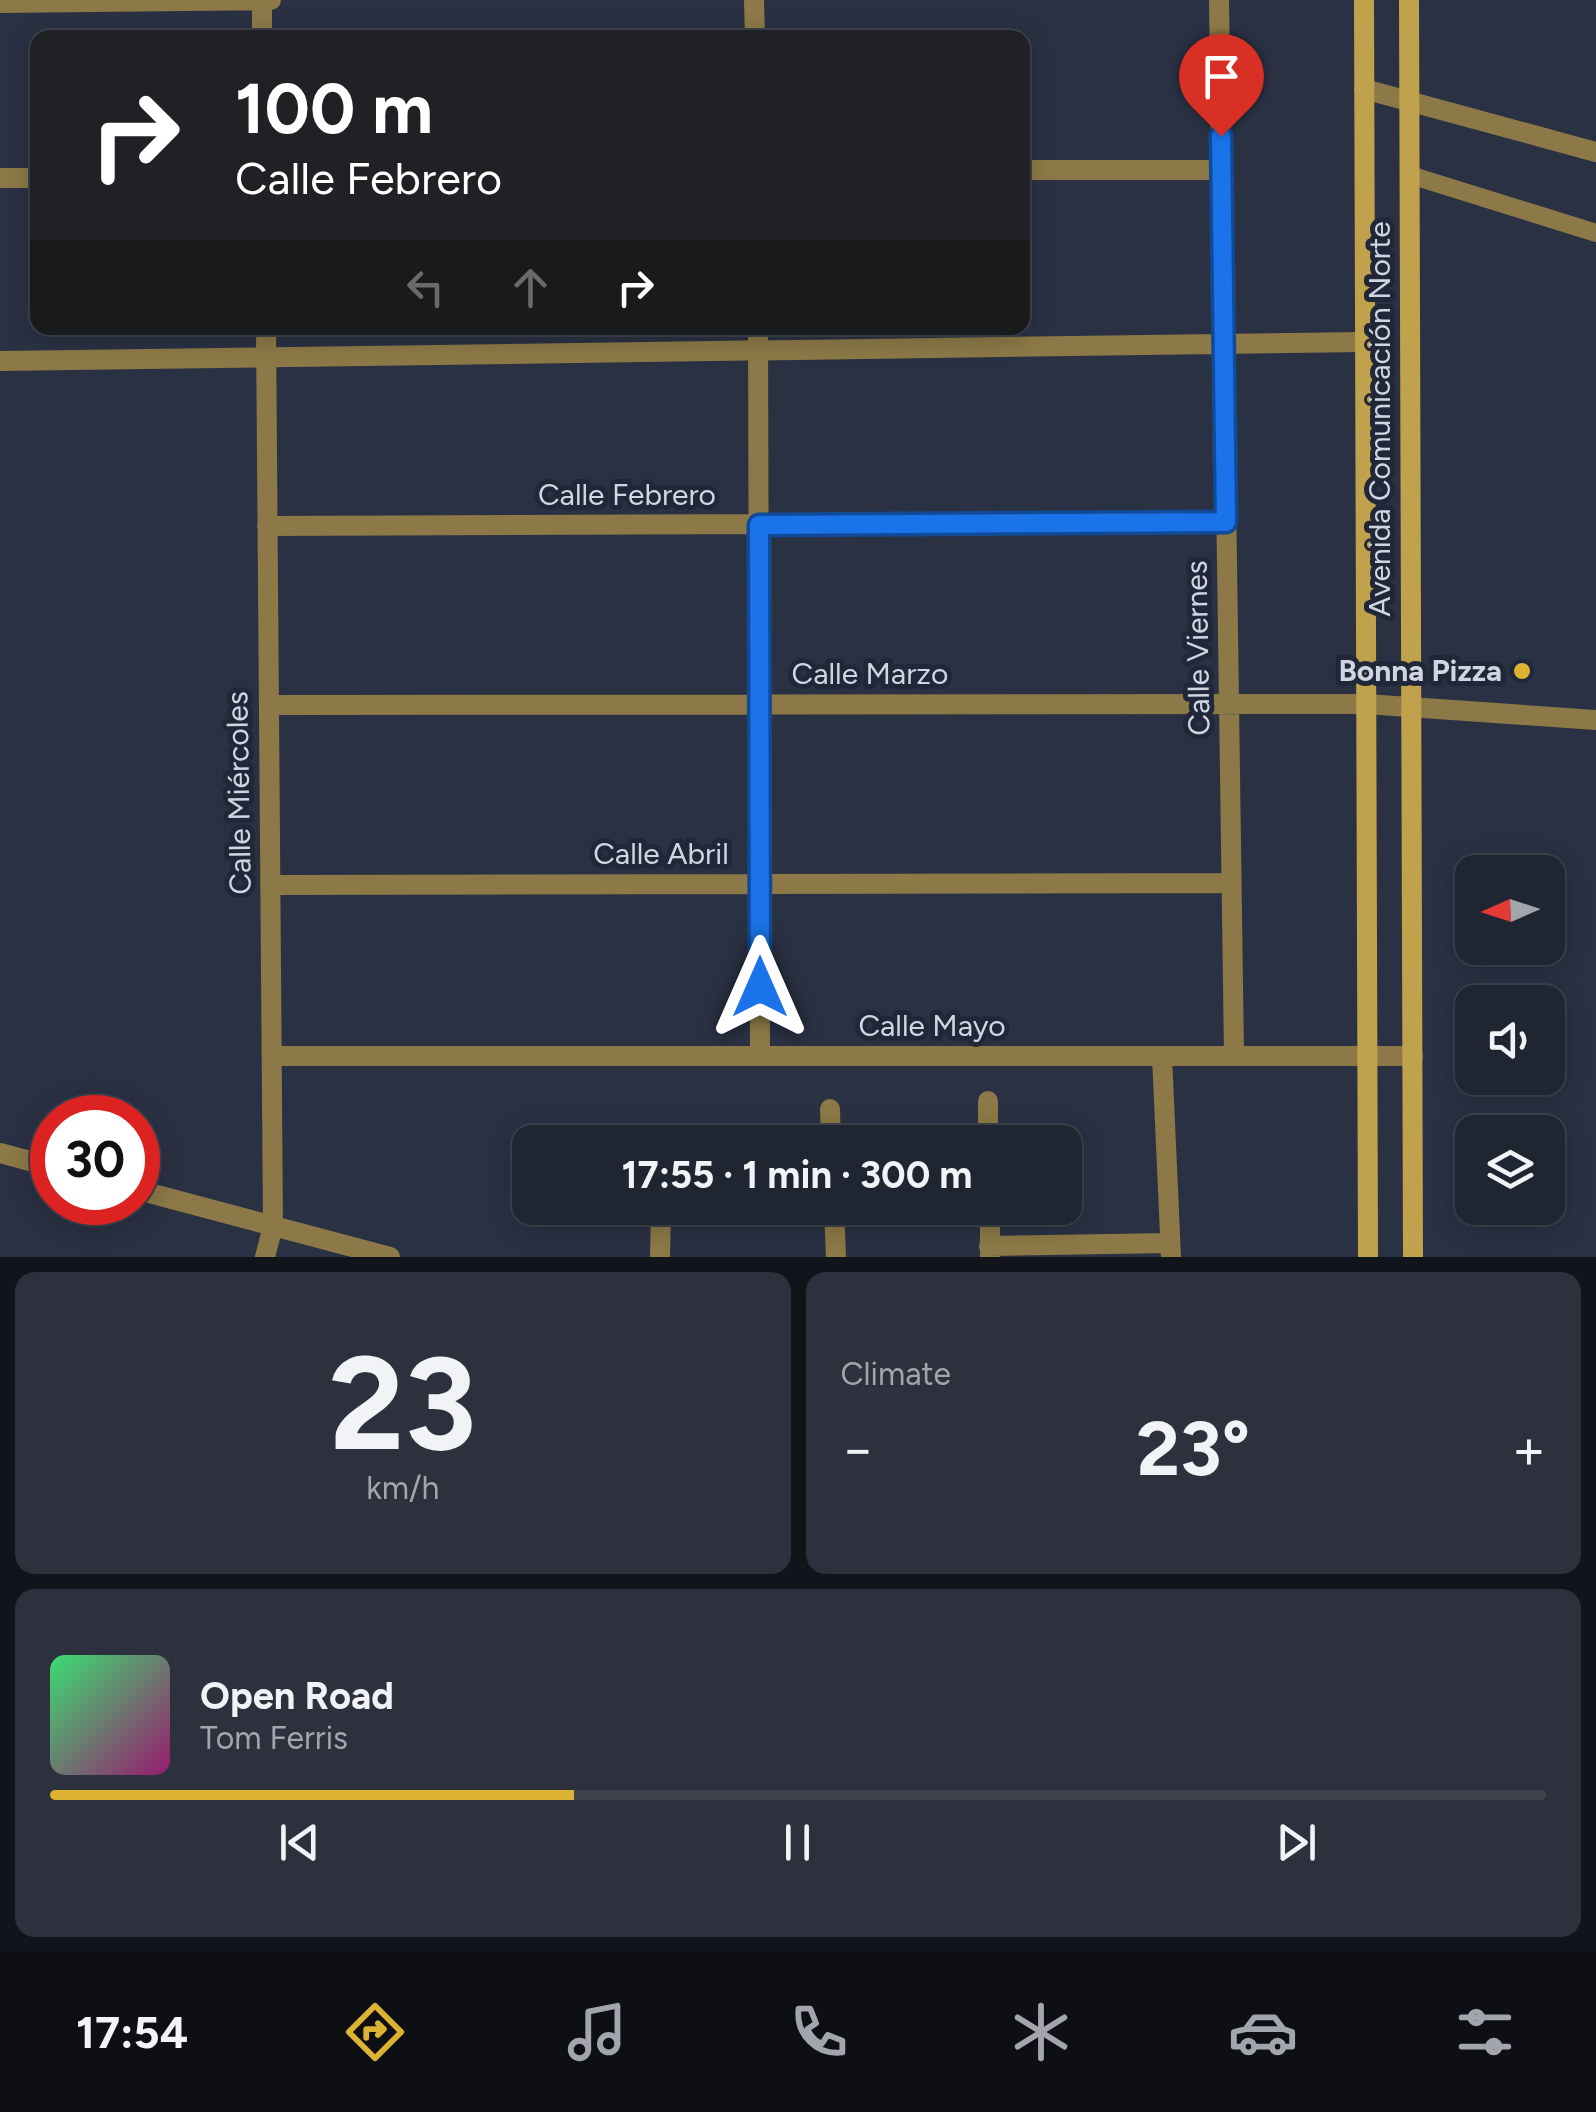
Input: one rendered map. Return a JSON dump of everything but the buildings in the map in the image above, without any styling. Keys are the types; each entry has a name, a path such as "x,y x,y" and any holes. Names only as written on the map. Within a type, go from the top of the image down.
{"street":[{"path":"262,0 262,30"},
{"path":"0,2 270,0"},
{"path":"754,0 754,30"},
{"name":"Calle Viernes","path":"1219,0 1234,1056"},
{"name":"Avenida Comunicación Norte","path":"1364,0 1368,1257"},
{"name":"Avenida Comunicación Norte","path":"1408,0 1414,1257"},
{"path":"1364,89 1596,152"},
{"path":"1030,170 1221,170"},
{"path":"0,178 30,178"},
{"name":"Calle Miércoles","path":"266,335 273,1226 266,1257"},
{"path":"758,335 760,1056"},
{"path":"0,361 1365,342"},
{"name":"Calle Febrero","path":"267,526 1226,522"},
{"name":"Calle Marzo","path":"269,705 1366,704 1596,720"},
{"name":"Calle Abril","path":"270,885 1231,883"},
{"name":"Calle Mayo","path":"272,1056 1413,1056"},
{"path":"990,1225 990,1252 1170,1250 1162,1056"},
{"path":"988,1101 989,1125"},
{"path":"830,1109 831,1125"},
{"path":"0,1153 30,1161"},
{"path":"160,1196 390,1257"},
{"path":"660,1257 661,1225"},
{"path":"835,1225 836,1257"}],"lane":[{"path":"1410,176 1596,233"}],"place":[{"name":"Bonna Pizza","path":"1522,671"}],"route":[{"path":"760,987 759,525 1226,522 1221,136"}]}
